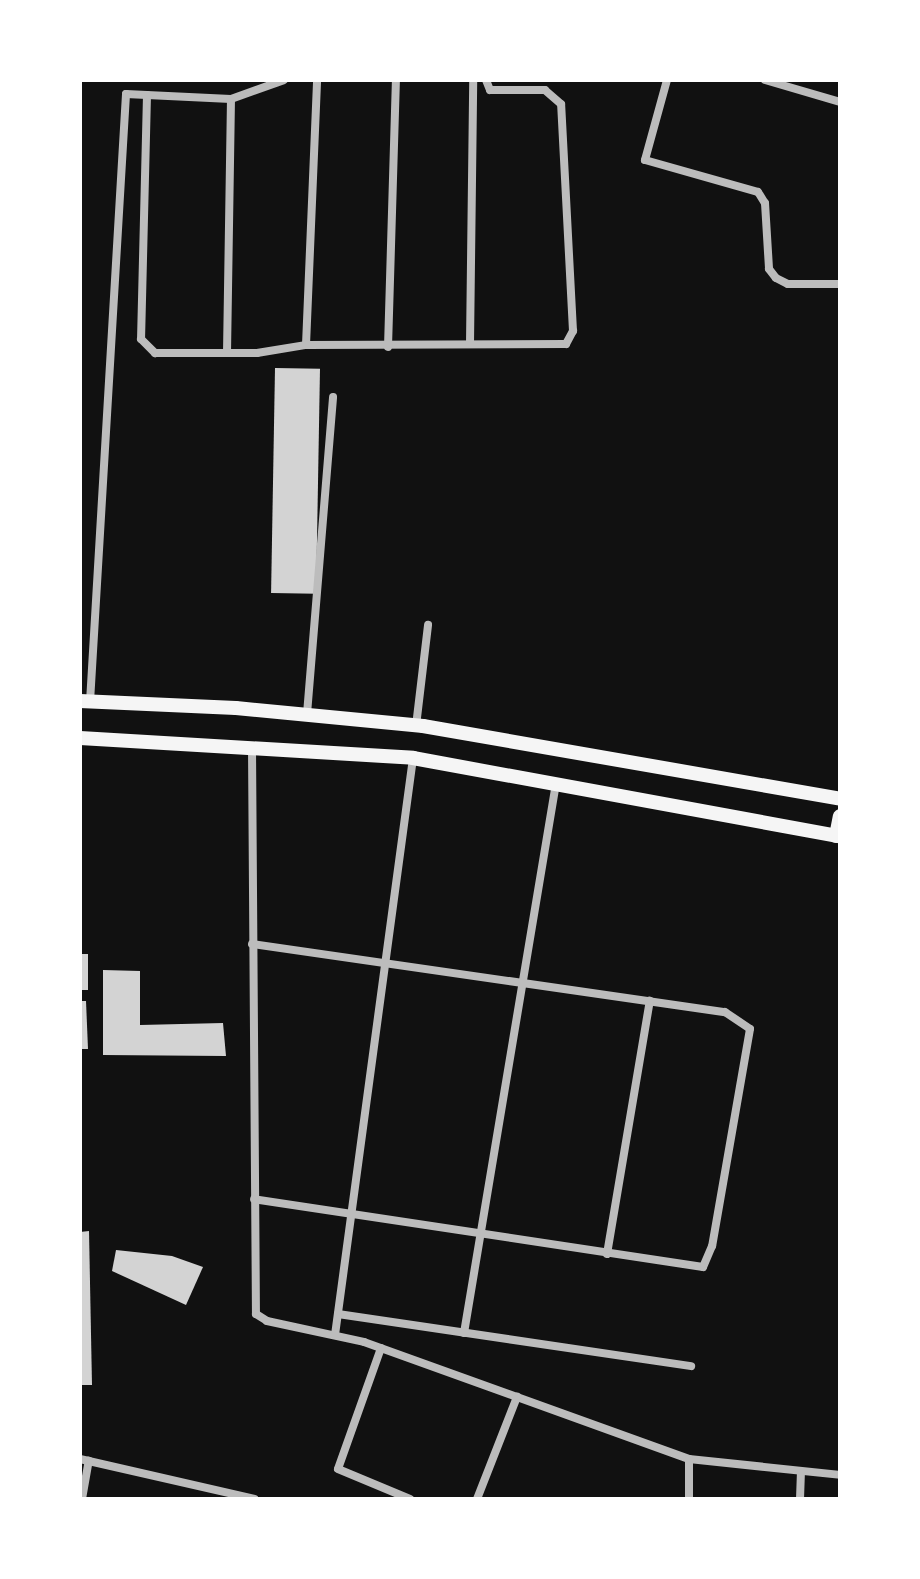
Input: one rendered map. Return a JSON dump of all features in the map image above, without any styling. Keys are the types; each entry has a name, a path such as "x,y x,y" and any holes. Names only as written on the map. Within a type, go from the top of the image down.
{"highway":[{"path":"85,702 307,714 416,726 840,799"},
{"path":"80,738 413,758 838,836 840,816"}],"street":[{"path":"85,702 126,94 231,99 284,80"},
{"path":"306,345 317,80"},
{"path":"388,347 396,80"},
{"path":"470,344 473,80"},
{"path":"147,95 141,339 155,353 227,353 306,345 566,344 573,331 561,104 545,90 490,90 486,80"},
{"path":"667,80 645,160 758,192 765,203 769,269 776,278 788,284 840,284"},
{"path":"765,80 795,84 840,102"},
{"path":"227,353 231,99"},
{"path":"307,714 333,397"},
{"path":"416,726 428,625"},
{"path":"252,747 256,1314 381,1348 689,1459 840,1475"},
{"path":"335,1335 389,963 413,758"},
{"path":"464,1333 556,783"},
{"path":"252,944 725,1012 744,1020 750,1042 712,1246 703,1267 479,1237 254,1199"},
{"path":"607,1254 650,1001"},
{"path":"338,1314 691,1366"},
{"path":"381,1348 338,1469 410,1499"},
{"path":"477,1499 517,1397"},
{"path":"689,1459 689,1499"},
{"path":"82,1499 85,1460 219,1494 254,1499"},
{"path":"800,1499 801,1473"}],"building":[{"path":"275,368 320,369 316,594 271,593"},
{"path":"80,954 88,954 88,990 80,990"},
{"path":"103,970 140,971 140,1025 223,1023 226,1056 103,1055"},
{"path":"80,1001 86,1001 88,1049 80,1049"},
{"path":"89,1231 92,1385 80,1385 80,1232"},
{"path":"116,1250 172,1256 203,1267 186,1305 112,1271"}]}
